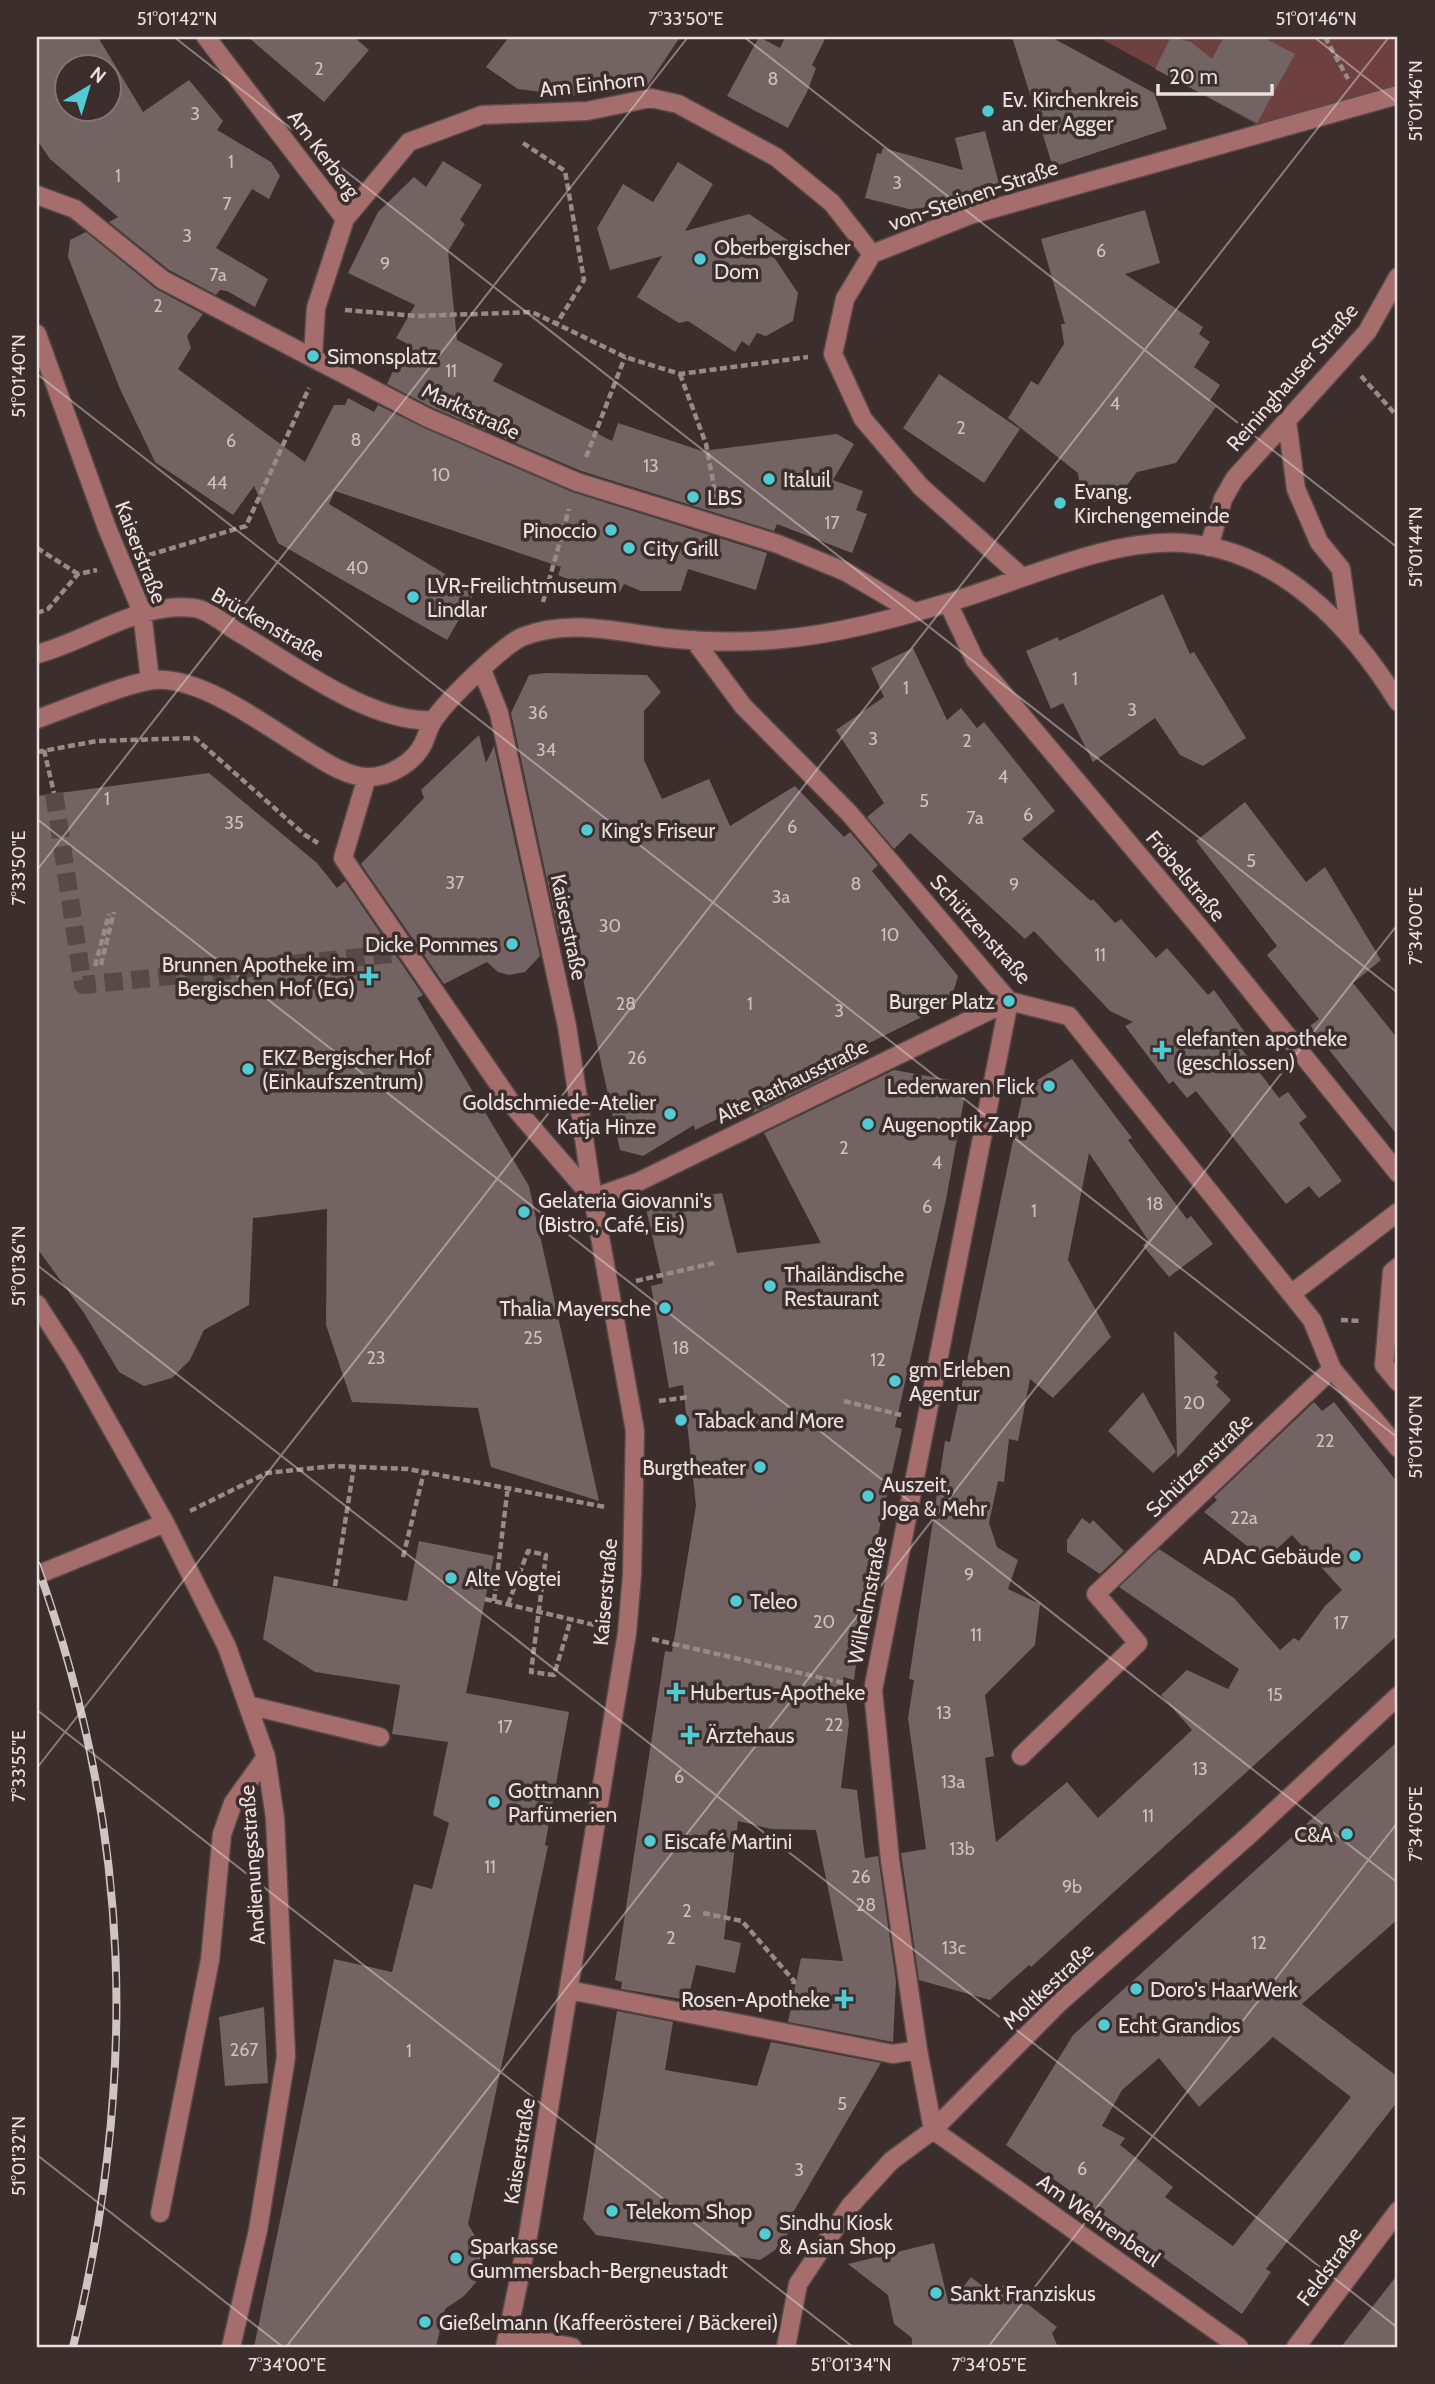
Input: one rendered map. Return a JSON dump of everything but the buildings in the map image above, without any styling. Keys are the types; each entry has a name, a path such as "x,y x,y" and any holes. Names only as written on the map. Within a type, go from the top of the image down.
{"street":[{"name":"Am Kerberg","path":"206,37 345,219 316,308 313,356"},
{"name":"von-Steinen-Straße","path":"833,354 845,299 872,254 970,215 1398,95"},
{"name":"Am Einhorn","path":"345,219 409,142 481,115 587,111 651,98 678,104 776,157 832,204 872,254"},
{"name":"Marktstraße","path":"37,195 75,209 163,280 426,417 577,482 721,524 846,572 914,612"},
{"name":"Reininghauser Straße","path":"1209,547 1223,499 1235,478 1367,332 1398,277"},
{"name":"Kaiserstraße","path":"37,334 107,528 142,612 150,680"},
{"path":"833,354 863,419 921,486 1022,577"},
{"path":"1287,421 1296,489 1320,542 1341,569 1350,633"},
{"path":"37,719 150,680 171,680 195,687 325,762 367,777 401,768 412,758 422,747 433,720 517,639 560,627 584,627 694,640 780,640 857,627 948,603 1022,577 1139,546 1182,543 1209,547 1243,558 1278,575 1319,604 1350,633 1372,659 1398,702"},
{"name":"Fröbelstraße","path":"948,603 975,660 1232,966 1398,1173"},
{"name":"Brückenstraße","path":"37,654 63,647 142,612 196,608 366,707 411,722 433,720"},
{"name":"Schützenstraße","path":"694,640 743,706 849,813 1009,1001 1069,1016 1312,1320 1332,1369 1398,1448"},
{"name":"Kaiserstraße","path":"482,670 499,713 567,1026 593,1198 635,1431 627,1633 528,2236 507,2340"},
{"path":"367,777 343,858 398,951 515,1108 593,1198"},
{"name":"Alte Rathausstraße","path":"593,1198 638,1182 1009,1001"},
{"name":"Wilhelmstraße","path":"933,2130 918,2050 890,1860 873,1690 1009,1001"},
{"path":"1291,1294 1398,1212"},
{"path":"1398,1267 1392,1272 1384,1365 1398,1382"},
{"name":"Andienungsstraße","path":"37,1304 73,1360 165,1523 227,1647 266,1757 275,1818 286,2057 258,2230 231,2347"},
{"name":"Schützenstraße","path":"1021,1756 1138,1643 1096,1594 1332,1369"},
{"path":"37,1575 165,1523"},
{"name":"Moltkestraße","path":"786,2347 798,2284 850,2206 891,2161 933,2130 1059,2003 1248,1836 1398,1696"},
{"path":"248,1705 380,1737"},
{"path":"160,2213 210,1960 222,1834 233,1803 266,1757"},
{"path":"569,1990 893,2053 918,2050"},
{"name":"Am Wehrenbeul","path":"933,2130 1239,2347"},
{"name":"Feldstraße","path":"1296,2347 1398,2211"},
{"path":"507,2340 572,2347"}],"path":[{"path":"1325,37 1361,105"},
{"path":"481,115 565,171 584,280 557,323"},
{"path":"316,308 417,316 532,312 625,357 680,374 833,354"},
{"path":"124,564 246,526 308,395 313,356"},
{"path":"544,599 577,482 625,357"},
{"path":"1345,358 1398,417"},
{"path":"680,374 706,444 721,524"},
{"path":"37,548 78,575 48,609 37,613"},
{"path":"37,719 54,793"},
{"path":"37,752 97,741 195,738 305,835 343,858"},
{"path":"98,966 112,913"},
{"path":"644,1279 714,1263"},
{"path":"1312,1320 1386,1322"},
{"path":"844,1401 926,1420"},
{"path":"165,1523 267,1473 302,1467 354,1466 424,1472 599,1504 633,1523"},
{"path":"335,1586 354,1466"},
{"path":"403,1557 424,1472"},
{"path":"494,1601 508,1486"},
{"path":"508,1604 528,1551 546,1555 531,1672 554,1675 571,1619"},
{"path":"485,1599 586,1622"},
{"path":"627,1633 873,1690"},
{"path":"703,1913 742,1921 794,1981 786,2032"}],"shaded area":[{"path":"1098,37 1398,37 1398,85 1267,130"}],"tunnel":[{"path":"54,793 83,985 391,954"}],"railway":[{"path":"37,1565 69,1664 92,1761 108,1857 115,1953 116,2050 109,2147 94,2246 73,2347"}],"place":[{"name":"Ev. Kirchenkreis an der Agger","path":"988,111"},
{"name":"Oberbergischer Dom","path":"700,259"},
{"name":"Simonsplatz","path":"313,356"},
{"name":"Italuil","path":"769,479"},
{"name":"LBS","path":"693,497"},
{"name":"Evang. Kirchengemeinde","path":"1060,503"},
{"name":"Pinoccio","path":"611,530"},
{"name":"City Grill","path":"629,548"},
{"name":"LVR-Freilichtmuseum Lindlar","path":"413,597"},
{"name":"King's Friseur","path":"587,830"},
{"name":"Dicke Pommes","path":"512,944"},
{"name":"Brunnen Apotheke im Bergischen Hof (EG)","path":"369,976"},
{"name":"Burger Platz","path":"1009,1001"},
{"name":"elefanten apotheke (geschlossen)","path":"1162,1050"},
{"name":"EKZ Bergischer Hof (Einkaufszentrum)","path":"248,1069"},
{"name":"Lederwaren Flick","path":"1049,1086"},
{"name":"Goldschmiede-Atelier Katja Hinze","path":"670,1114"},
{"name":"Augenoptik Zapp","path":"868,1124"},
{"name":"Gelateria Giovanni's (Bistro, Café, Eis)","path":"524,1212"},
{"name":"Thailändische Restaurant","path":"770,1286"},
{"name":"Thalia Mayersche","path":"665,1308"},
{"name":"gm Erleben Agentur","path":"895,1381"},
{"name":"Taback and More","path":"681,1420"},
{"name":"Burgtheater","path":"760,1467"},
{"name":"Auszeit, Joga & Mehr","path":"868,1496"},
{"name":"ADAC Gebäude","path":"1355,1556"},
{"name":"Alte Vogtei","path":"451,1578"},
{"name":"Teleo","path":"736,1601"},
{"name":"Hubertus-Apotheke","path":"676,1692"},
{"name":"Ärztehaus","path":"690,1735"},
{"name":"Gottmann Parfümerien","path":"494,1802"},
{"name":"C&A","path":"1347,1834"},
{"name":"Eiscafé Martini","path":"650,1841"},
{"name":"Doro's HaarWerk","path":"1136,1989"},
{"name":"Rosen-Apotheke","path":"844,1999"},
{"name":"Echt Grandios","path":"1104,2025"},
{"name":"Telekom Shop","path":"612,2211"},
{"name":"Sindhu Kiosk & Asian Shop","path":"765,2234"},
{"name":"Sparkasse Gummersbach-Bergneustadt","path":"456,2258"},
{"name":"Sankt Franziskus","path":"936,2293"},
{"name":"Gießelmann (Kaffeerösterei / Bäckerei)","path":"425,2322"}]}
